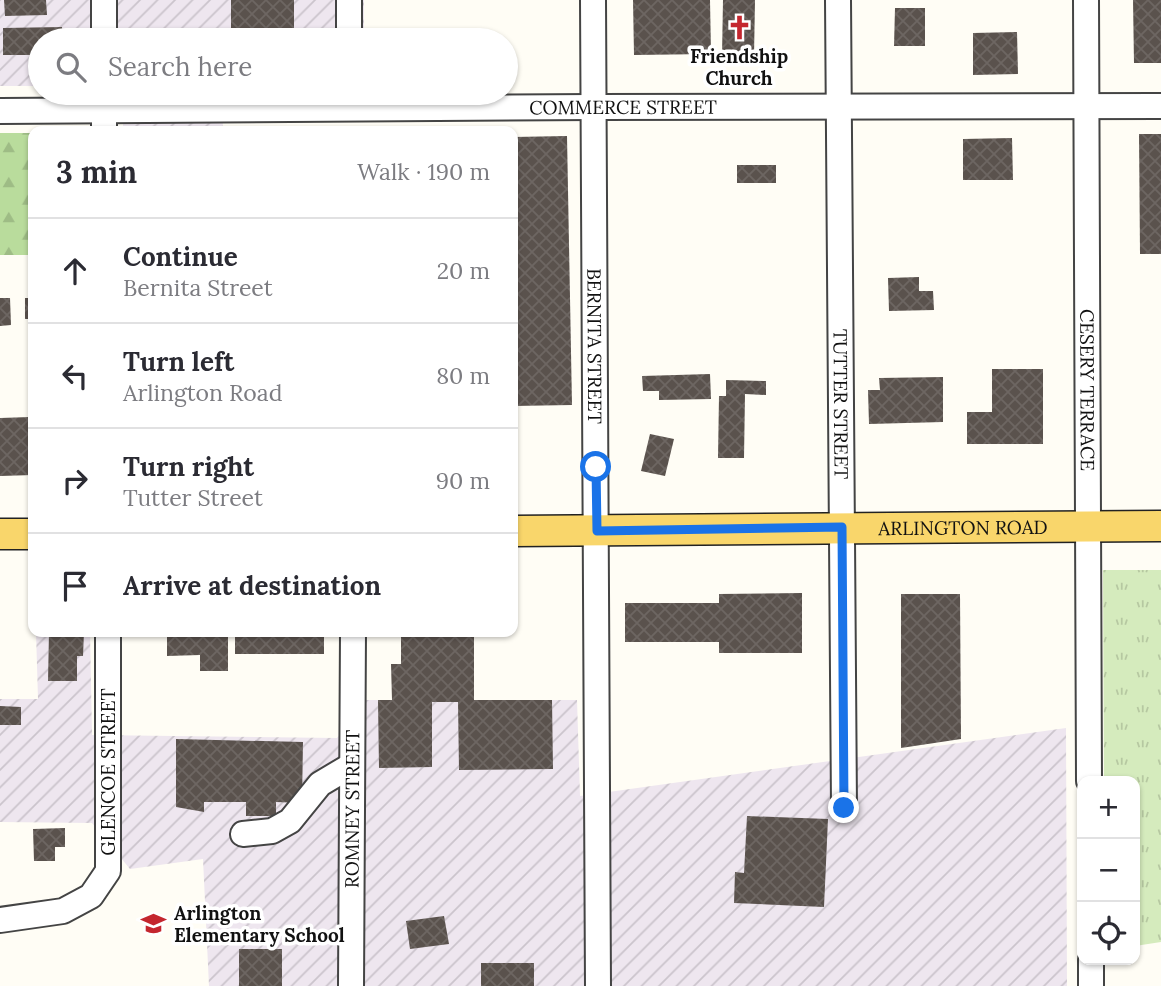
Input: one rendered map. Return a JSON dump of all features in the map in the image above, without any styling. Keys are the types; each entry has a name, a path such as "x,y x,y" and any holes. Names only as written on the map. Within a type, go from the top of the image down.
{"main road":[{"name":"ARLINGTON ROAD","path":"518,531 1161,526"},
{"path":"0,534 28,534"}],"street":[{"path":"104,0 104,28"},
{"path":"349,0 349,28"},
{"name":"BERNITA STREET","path":"593,0 598,986"},
{"name":"TUTTER STREET","path":"838,0 844,808"},
{"name":"CESERY TERRACE","path":"1086,0 1089,776"},
{"name":"COMMERCE STREET","path":"0,111 1161,106"},
{"name":"GLENCOE STREET","path":"0,920 63,911 91,896 108,871 108,637"},
{"name":"ROMNEY STREET","path":"351,986 353,637"},
{"path":"243,834 272,831 290,821 320,784 352,765"},
{"path":"1091,965 1091,986"}],"shaded area":[{"path":"0,0 364,0 364,28 28,28 28,86 0,86"},
{"path":"123,105 222,105 223,126 123,126"},
{"path":"36,637 90,637 92,735 337,738 365,700 577,700 580,796 1066,728 1067,986 209,986 203,859 130,869 92,823 0,822 0,699 38,699"}],"green space":[{"path":"0,133 28,133 28,255 0,255"},
{"path":"1103,570 1161,570 1161,942 1140,945 1140,776 1104,776"}],"building":[{"path":"4,0 46,0 47,15 5,16"},
{"path":"231,0 294,0 294,28 231,28"},
{"path":"633,0 710,0 711,54 634,55"},
{"name":"Friendship Church","path":"723,0 755,0 754,56 722,56"},
{"path":"1133,0 1161,0 1161,63 1134,63"},
{"path":"895,8 925,8 925,46 894,46"},
{"path":"62,27 62,28 28,28 28,55 3,55 3,28"},
{"path":"1017,32 1018,74 973,75 973,33"},
{"path":"1139,134 1161,134 1161,254 1140,254"},
{"path":"567,136 572,405 518,406 518,137"},
{"path":"1012,138 1013,180 963,180 963,139"},
{"path":"737,165 776,165 776,183 737,183"},
{"path":"919,277 919,291 933,291 934,310 889,311 888,278"},
{"path":"0,298 10,298 11,325 0,326"},
{"path":"25,298 28,298 28,319 25,319"},
{"path":"992,369 1043,369 1043,444 967,444 967,412 992,412"},
{"path":"710,374 711,399 659,400 659,391 643,391 642,376"},
{"path":"943,377 943,422 869,424 868,390 880,390 879,378"},
{"path":"726,380 766,381 766,395 745,394 744,458 718,458 719,396 726,396"},
{"path":"28,417 28,475 0,476 0,418"},
{"path":"650,434 674,439 665,476 641,471"},
{"path":"802,593 802,653 719,653 719,642 625,642 625,603 719,603 719,594"},
{"path":"901,594 960,594 961,739 901,748"},
{"path":"49,637 84,637 83,656 77,656 77,681 48,681"},
{"path":"167,637 228,637 228,671 200,671 200,655 167,656"},
{"path":"235,637 324,637 324,654 235,654"},
{"path":"401,637 474,637 474,700 552,700 553,769 459,770 458,702 432,702 432,767 379,768 378,700 392,700 391,664 401,664"},
{"path":"0,706 21,707 21,725 0,725"},
{"path":"176,739 303,742 302,803 276,802 276,816 246,816 246,802 204,802 204,812 176,807"},
{"path":"747,816 828,819 824,907 734,903 735,872 744,873"},
{"path":"65,828 65,847 55,847 55,861 34,861 33,829"},
{"path":"444,916 449,944 410,949 406,921"},
{"path":"239,949 282,949 282,986 239,986"},
{"path":"481,963 534,963 534,986 481,986"}],"place":[{"name":"Friendship Church","path":"739,28"},
{"name":"Arlington Elementary School","path":"154,924"}],"route":[{"path":"596,467 597,531 842,527 844,808"}]}
